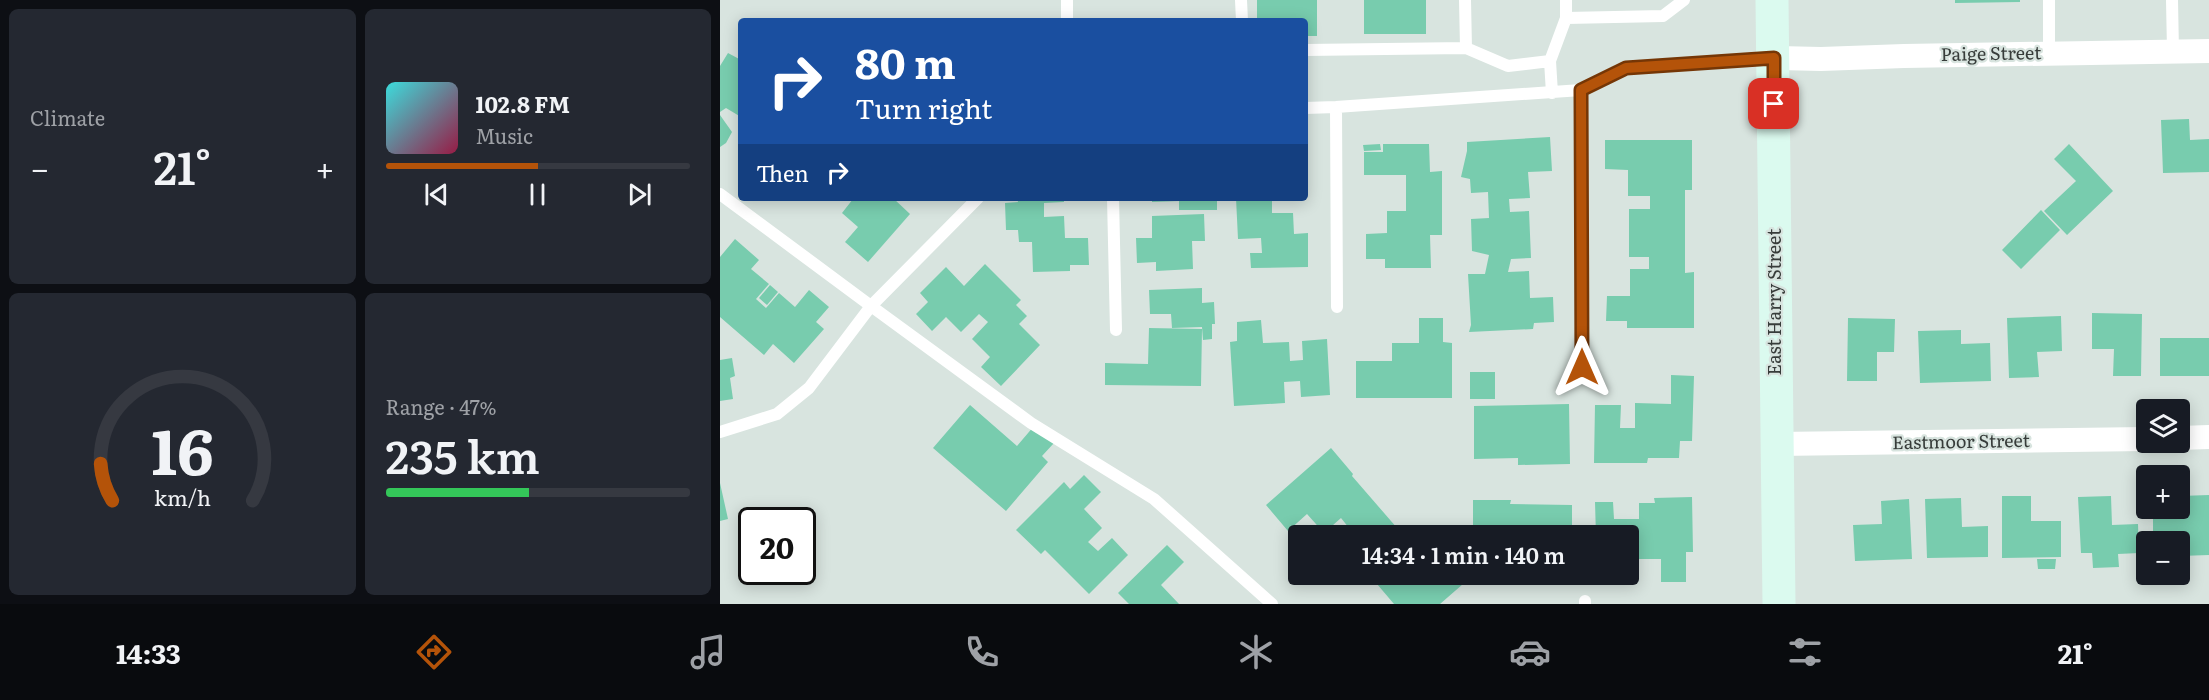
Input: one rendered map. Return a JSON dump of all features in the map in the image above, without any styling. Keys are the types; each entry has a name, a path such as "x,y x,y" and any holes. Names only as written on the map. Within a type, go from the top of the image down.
{"main road":[{"name":"East Harry Street","path":"1772,0 1779,604"}],"street":[{"name":"Paige Street","path":"1774,58 2209,51"},
{"path":"2190,438 2209,437"},
{"name":"Eastmoor Street","path":"1776,444 2136,440"}],"lane":[{"path":"1067,0 1067,18"},
{"path":"1241,0 1242,18"},
{"path":"1465,0 1466,48"},
{"path":"1552,93 1550,61 1566,18 1566,0"},
{"path":"1566,18 1663,16 1684,0"},
{"path":"2049,0 2049,54"},
{"path":"2172,0 2173,51"},
{"path":"1308,50 1466,48 1508,66 1550,61"},
{"path":"1308,108 1581,90 1626,68 1774,58"},
{"path":"1581,90 1582,367"},
{"path":"1336,107 1337,307"},
{"path":"720,194 1031,423 1154,499 1272,604"},
{"path":"720,432 777,414 809,388 871,306 975,201"},
{"path":"1113,201 1116,330"}],"building":[{"path":"1257,0 1317,0 1317,36 1308,36 1308,18 1257,18"},
{"path":"1364,0 1426,0 1426,34 1364,34"},
{"path":"1955,0 2020,0 2020,2 1955,3"},
{"path":"728,53 738,58 738,115 726,108 720,112 720,66"},
{"path":"720,115 732,132 726,143 720,147"},
{"path":"2189,119 2190,140 2209,139 2209,172 2163,173 2161,120"},
{"path":"1550,137 1552,171 1528,172 1530,198 1509,199 1510,212 1529,211 1531,258 1511,259 1508,272 1529,271 1530,298 1553,297 1554,322 1534,323 1533,329 1469,332 1471,325 1468,274 1485,274 1489,255 1472,251 1471,219 1489,218 1488,192 1471,193 1470,179 1461,177 1467,142"},
{"path":"1605,140 1692,140 1692,190 1685,190 1685,273 1694,272 1694,328 1627,328 1627,321 1606,321 1607,296 1630,296 1630,269 1649,269 1649,257 1629,257 1629,209 1650,209 1650,196 1628,196 1628,170 1605,169"},
{"path":"1380,144 1381,150 1364,151 1363,145"},
{"path":"1383,144 1429,144 1430,172 1442,171 1442,235 1430,235 1431,268 1385,268 1385,259 1366,259 1366,234 1387,233 1387,211 1406,211 1406,175 1364,175 1364,152 1383,152"},
{"path":"2069,144 2113,191 2067,235 2044,211 2076,181 2054,159"},
{"path":"851,201 896,201 910,214 868,262 845,242 858,227 842,213"},
{"path":"1064,201 1044,203 1044,217 1064,216 1065,238 1088,238 1089,265 1070,265 1070,271 1033,272 1032,242 1019,242 1018,230 1006,230 1005,203"},
{"path":"1179,201 1217,201 1217,210 1179,210"},
{"path":"1236,201 1272,201 1272,213 1293,213 1294,234 1308,233 1308,267 1251,268 1250,253 1262,253 1261,238 1238,239"},
{"path":"2041,210 2060,230 2021,269 2002,250"},
{"path":"1204,214 1205,241 1192,241 1193,269 1156,271 1156,262 1137,263 1136,238 1152,238 1152,216"},
{"path":"735,239 759,260 751,269 769,284 756,299 766,308 779,293 795,307 809,290 829,307 816,322 824,329 794,363 773,344 764,355 720,317 720,257"},
{"path":"985,264 1021,300 1016,305 1027,316 1019,324 1040,345 1001,386 981,367 990,357 972,339 988,322 979,314 961,332 946,317 932,331 916,314 928,302 920,293 946,267 964,286"},
{"path":"770,285 778,292 767,305 759,298"},
{"path":"1202,288 1202,303 1214,302 1215,324 1212,324 1212,339 1203,340 1202,327 1172,328 1171,314 1150,314 1149,290"},
{"path":"2092,313 2142,314 2141,376 2113,376 2114,349 2092,349"},
{"path":"2061,316 2062,351 2037,352 2039,377 2009,378 2007,318"},
{"path":"1419,318 1443,318 1443,342 1452,343 1452,398 1356,398 1356,361 1392,361 1392,343 1419,343"},
{"path":"1848,318 1895,319 1894,352 1877,352 1877,381 1847,381"},
{"path":"1261,320 1263,343 1289,342 1290,361 1303,360 1302,341 1327,339 1330,395 1301,397 1300,381 1284,382 1285,403 1234,406 1230,342 1237,341 1237,322"},
{"path":"1149,328 1202,329 1201,386 1105,385 1105,363 1148,364"},
{"path":"1961,330 1961,344 1990,343 1991,381 1920,383 1918,331"},
{"path":"2160,338 2209,338 2209,376 2160,376"},
{"path":"732,358 735,376 730,378 733,399 720,401 720,360"},
{"path":"1470,372 1495,372 1495,399 1470,399"},
{"path":"1671,375 1694,376 1692,441 1680,441 1679,458 1648,458 1647,463 1594,463 1595,405 1621,405 1620,428 1635,428 1635,403 1671,404"},
{"path":"1569,404 1570,464 1518,465 1518,458 1474,459 1474,406"},
{"path":"970,405 1017,446 1034,426 1054,443 1042,456 1048,462 1006,511 933,448"},
{"path":"1331,448 1394,525 1347,525 1341,518 1333,525 1317,525 1307,514 1295,525 1288,525 1288,531 1266,505"},
{"path":"1084,475 1101,492 1084,509 1102,528 1088,542 1098,551 1112,538 1128,555 1089,594 1045,550 1041,554 1016,530 1064,482 1070,489"},
{"path":"720,483 728,519 720,521"},
{"path":"2209,495 2209,555 2190,556 2190,531 2153,531 2153,519 2190,519 2190,496"},
{"path":"2002,496 2031,496 2031,521 2061,521 2061,557 2002,558"},
{"path":"2111,496 2112,525 2138,524 2136,553 2118,554 2119,567 2093,568 2092,553 2081,553 2078,497"},
{"path":"1692,497 1693,552 1686,552 1686,582 1661,582 1661,559 1639,559 1639,525 1596,525 1595,502 1613,502 1614,519 1639,519 1639,503 1655,503 1654,498"},
{"path":"1961,498 1962,527 1988,526 1988,557 1927,558 1925,499"},
{"path":"1909,499 1912,559 1855,561 1853,525 1882,524 1881,501"},
{"path":"1473,500 1511,500 1510,504 1572,505 1572,525 1473,525"},
{"path":"1167,545 1184,562 1161,585 1179,604 1129,604 1118,593"},
{"path":"2037,559 2056,559 2055,569 2038,569"},
{"path":"1378,585 1462,585 1440,604 1394,604"}],"route":[{"path":"1582,367 1581,90 1626,68 1774,58 1774,104"}]}
